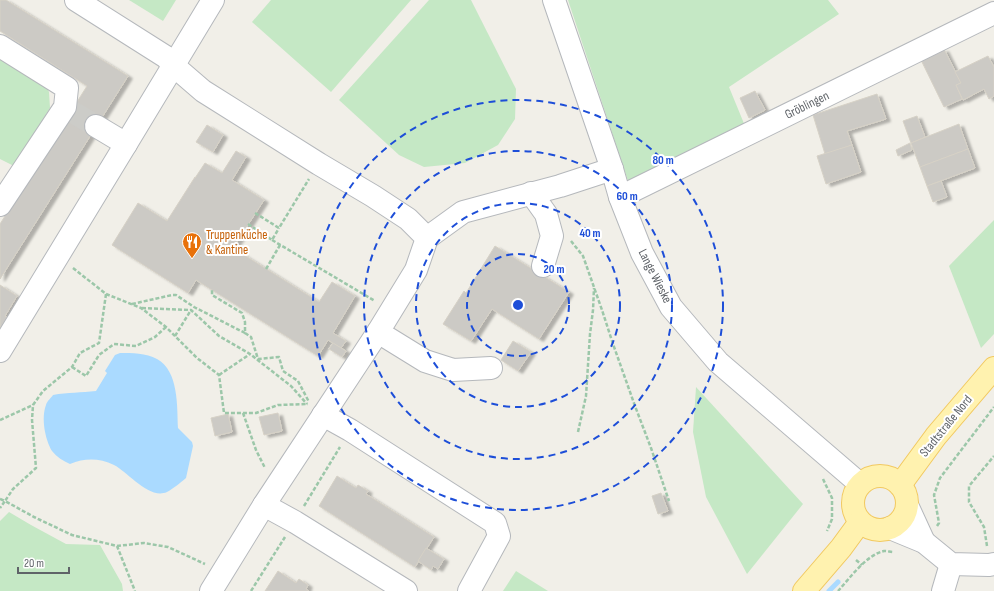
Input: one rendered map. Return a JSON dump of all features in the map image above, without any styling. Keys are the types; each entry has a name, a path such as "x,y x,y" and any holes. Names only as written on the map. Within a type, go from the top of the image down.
{"main road":[{"name":"Stadtstraße Nord","path":"900,485 936,436 994,368"},
{"path":"880,476 891,478 900,485 905,494 906,506 902,519 890,528 880,530 869,528 860,522 853,510 854,496 860,484 869,478 880,476"},
{"path":"804,591 841,548 860,522"}],"street":[{"path":"76,0 166,57 174,66 203,91 408,219 427,238"},
{"path":"0,350 213,0"},
{"name":"Lange Wieske","path":"554,0 612,169 620,197 642,253 671,307 718,362 860,484"},
{"name":"Gröblingen","path":"620,197 994,14"},
{"path":"0,46 67,88 68,109 0,205"},
{"path":"96,126 126,144"},
{"path":"211,591 277,484 314,408 378,332 416,270 427,238 463,212 560,186 612,169"},
{"path":"532,193 546,214 552,236 543,266"},
{"path":"378,332 425,361 452,370 492,368"},
{"path":"314,408 495,523 499,536 469,591"},
{"path":"264,505 295,522 406,591"},
{"path":"906,506 924,542"},
{"path":"890,528 924,542 951,564 992,565"},
{"path":"943,591 951,564"}],"path":[{"path":"272,240 319,164"},
{"path":"256,213 279,228"},
{"path":"248,224 280,245 391,311"},
{"path":"552,236 569,238 583,256 632,400 651,448 669,501"},
{"path":"266,269 280,245"},
{"path":"58,256 106,294 141,308 166,327 197,358 219,375 224,413 256,413 278,405 314,408"},
{"path":"578,432 586,396 590,334 594,310 594,286"},
{"path":"212,290 212,295 242,312 245,322 245,333"},
{"path":"0,420 33,405 43,391 72,367 80,353 99,343 106,294"},
{"path":"131,304 176,295 194,307 245,333 251,337 258,359 279,357 283,371 298,381 314,408"},
{"path":"141,308 191,310 219,336 250,354 291,386 314,408"},
{"path":"175,336 191,310"},
{"path":"72,367 86,376 99,356 114,344 136,346 155,337 166,327"},
{"path":"219,375 250,354"},
{"path":"0,508 13,489 36,468 32,420 33,405"},
{"path":"924,542 939,523 934,495 940,478 994,408"},
{"path":"243,413 256,450 269,478 277,484"},
{"path":"992,565 984,527 969,502 970,486 994,456"},
{"path":"0,499 72,535 117,546 144,543 168,547 223,571"},
{"path":"117,546 135,591"},
{"path":"838,591 873,555 885,551 899,552"}],"green space":[{"path":"129,0 176,0 163,21"},
{"path":"271,0 411,0 331,92 252,22"},
{"path":"429,0 471,0 516,89 515,119 498,145 465,163 424,167 399,155 339,100"},
{"path":"568,0 828,0 839,14 729,87 745,126 628,181"},
{"path":"0,52 44,82 49,92 50,108 14,166 0,159"},
{"path":"994,220 994,334 981,348 949,266"},
{"path":"696,387 803,504 747,574 706,497 693,432"},
{"path":"9,512 66,544 100,545 122,584 123,591 0,591 0,521"},
{"path":"516,571 548,591 503,591"}],"water":[{"path":"120,353 144,354 157,359 164,365 173,381 177,400 178,428 192,442 193,446 186,478 167,492 153,492 146,489 120,468 103,461 87,460 70,464 60,459 52,451 47,441 44,428 44,416 47,402 53,395 96,391 107,373 105,371 115,355"}],"building":[{"path":"0,0 6,0 128,76 0,279 0,224 87,86 0,31"},
{"path":"944,49 961,83 956,85 962,99 944,107 921,60"},
{"path":"988,56 994,67 994,96 989,99 984,89 963,100 956,85 961,83 955,72"},
{"path":"755,91 765,110 749,118 740,98"},
{"path":"877,94 886,119 847,131 852,145 825,154 813,115"},
{"path":"917,116 925,137 911,143 903,121"},
{"path":"959,124 968,149 920,167 911,143"},
{"path":"207,125 223,135 213,152 196,142"},
{"path":"910,143 912,150 898,156 896,150"},
{"path":"852,145 861,172 826,184 817,156"},
{"path":"968,149 975,168 927,186 920,167"},
{"name":"Truppenküche & Kantine","path":"236,151 246,157 232,180 264,200 233,248 319,302 332,282 355,296 333,333 346,341 341,348 328,340 318,356 196,280 188,293 112,245 138,203 167,221 205,163 222,173"},
{"path":"941,181 947,197 933,202 927,186"},
{"path":"495,246 569,292 539,339 492,309 471,341 443,324 464,291 466,293"},
{"path":"0,285 17,296 5,316 8,318 0,330"},
{"path":"513,341 531,352 518,371 501,360"},
{"path":"333,343 346,351 342,357 329,349"},
{"path":"278,413 282,431 264,435 259,417"},
{"path":"228,414 232,432 215,436 211,418"},
{"path":"337,476 356,488 358,485 368,491 366,494 434,537 415,567 319,506"},
{"path":"661,493 668,511 658,514 652,496"},
{"path":"426,548 444,559 438,569 433,566 431,570 418,561"},
{"path":"278,571 296,583 299,579 308,585 306,589 309,591 265,591"}],"waterway":[{"path":"829,591 838,582"}],"tunnel":[{"path":"71,111 96,126"}],"place":[{"name":"Truppenküche & Kantine","path":"192,259"}]}
